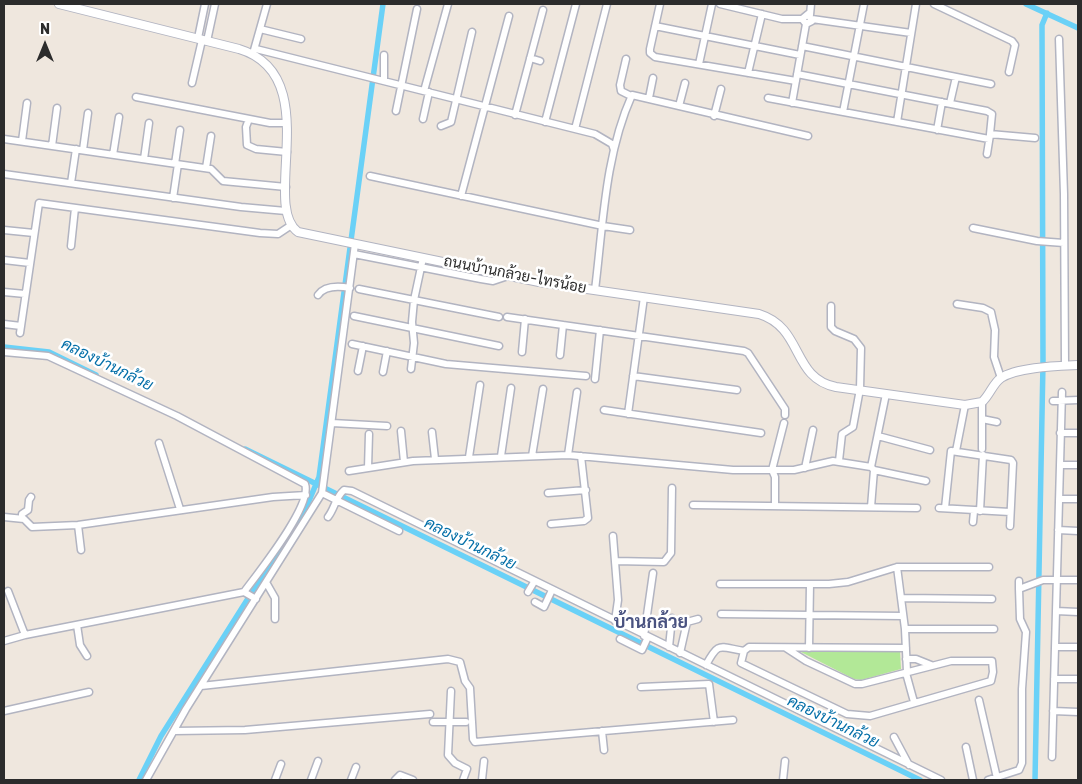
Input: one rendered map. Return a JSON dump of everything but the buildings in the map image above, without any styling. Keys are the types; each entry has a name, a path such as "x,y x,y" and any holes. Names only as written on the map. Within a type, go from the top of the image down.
{"street":[{"path":"59,4 72,5 202,40 364,76 595,134 612,144 614,150"},
{"path":"202,40 205,4"},
{"path":"192,83 202,40 215,4"},
{"path":"254,51 267,4"},
{"path":"422,119 448,4"},
{"path":"545,122 576,4"},
{"path":"575,129 607,4"},
{"path":"660,4 650,53 655,57 748,73 849,83 991,112 987,154"},
{"path":"699,64 712,4"},
{"path":"720,4 811,24 811,4"},
{"path":"842,112 855,56 864,4"},
{"path":"897,122 916,4"},
{"path":"934,4 1012,41 1015,45 1009,72"},
{"path":"396,111 417,9"},
{"path":"515,115 543,10"},
{"path":"748,73 762,14"},
{"path":"461,196 509,16"},
{"path":"811,17 911,34"},
{"path":"792,103 802,46 804,22"},
{"path":"655,26 800,55"},
{"path":"260,29 301,39"},
{"path":"441,126 451,122 472,32"},
{"path":"1058,39 1064,243 1065,366"},
{"path":"802,46 991,84"},
{"path":"4,324 20,329 39,203 260,233 278,234 290,226 286,211 287,152 284,100 277,79 254,51"},
{"path":"384,55 384,81"},
{"path":"530,58 540,62"},
{"path":"626,59 620,85 621,91 631,96 649,98 714,116 808,136"},
{"path":"649,98 653,78"},
{"path":"950,104 956,78"},
{"path":"679,106 685,83"},
{"path":"714,116 721,89"},
{"path":"595,290 614,150 624,112 631,96"},
{"path":"136,97 249,119 286,123"},
{"path":"768,98 937,130 990,137 1035,138"},
{"path":"937,130 942,102"},
{"path":"22,141 27,103"},
{"path":"52,146 57,108"},
{"path":"71,183 88,113"},
{"path":"114,155 119,118"},
{"path":"249,119 246,127 247,145 256,149 287,152"},
{"path":"144,159 150,124"},
{"path":"173,198 180,130"},
{"path":"206,168 211,136"},
{"path":"4,139 206,168 211,169 223,181 286,187"},
{"path":"4,174 173,198 286,211"},
{"path":"370,176 603,226 630,230"},
{"path":"71,246 76,208"},
{"name":"ถนนบ้านกล้วย-ไทรน้อย","path":"290,226 298,232 508,276 739,310 767,316 785,331 812,377 828,386 965,405 982,402"},
{"path":"973,228 1037,241 1064,243"},
{"path":"4,230 34,233"},
{"path":"146,780 201,686 255,599 267,584 322,492 354,254 352,243"},
{"path":"354,254 487,280 508,276"},
{"path":"411,369 414,300 423,258"},
{"path":"4,260 30,263"},
{"path":"318,295 325,288 349,287"},
{"path":"359,288 498,317"},
{"path":"4,292 26,294"},
{"path":"628,414 644,297"},
{"path":"957,304 983,308 991,312 994,318 995,330 994,358 1001,378"},
{"path":"831,306 831,326 835,331 854,339 861,348 860,389 852,428 842,434 840,461"},
{"path":"354,316 498,346"},
{"path":"508,317 746,352 785,408 785,414"},
{"path":"522,352 525,319"},
{"path":"560,355 563,325"},
{"path":"595,378 600,330"},
{"path":"352,344 446,364 586,376"},
{"path":"358,371 363,346"},
{"path":"383,372 387,351"},
{"path":"4,352 48,356 177,416 305,484 306,495 296,519 245,593"},
{"path":"973,522 977,511 983,452 982,402 1001,378 1035,369 1078,365"},
{"path":"633,376 736,390"},
{"path":"469,457 480,385"},
{"path":"501,456 511,388"},
{"path":"532,456 543,389"},
{"path":"568,455 577,392"},
{"path":"1052,757 1062,392"},
{"path":"871,507 873,468 886,394"},
{"path":"1053,401 1078,400"},
{"path":"956,451 965,405"},
{"path":"604,410 761,433"},
{"path":"982,420 997,422"},
{"path":"332,423 387,426"},
{"path":"775,506 772,470 784,423"},
{"path":"805,468 813,430"},
{"path":"401,431 404,462"},
{"path":"432,432 435,459"},
{"path":"1060,433 1078,434"},
{"path":"368,468 369,434"},
{"path":"878,436 930,450"},
{"path":"160,443 180,509"},
{"path":"1010,512 942,508 950,452 983,452 1013,462 1010,526"},
{"path":"349,471 435,459 568,455 734,470 805,468 840,461 926,481"},
{"path":"550,524 587,520 586,490 581,456"},
{"path":"1060,465 1078,466"},
{"path":"615,561 664,562 671,553 672,488"},
{"path":"328,517 337,498 344,490 352,491 552,592 615,621 646,641 669,647 941,780"},
{"path":"548,493 586,490"},
{"path":"322,492 399,531"},
{"path":"4,517 22,518 32,527 78,525 180,509 306,495"},
{"path":"22,518 22,514 28,511 31,497"},
{"path":"1059,499 1078,499"},
{"path":"693,505 916,508"},
{"path":"78,525 81,550"},
{"path":"1058,530 1078,532"},
{"path":"613,536 618,600 615,621"},
{"path":"897,567 905,628 906,673 914,702"},
{"path":"720,584 848,582 897,567 989,567"},
{"path":"620,639 634,645 639,650 646,641 653,573"},
{"path":"1019,589 1043,580 1078,580"},
{"path":"988,780 1019,770 1022,763 1022,690 1026,632 1020,619 1019,581"},
{"path":"529,591 534,582"},
{"path":"267,584 275,598 275,620"},
{"path":"809,648 810,584"},
{"path":"8,591 26,635"},
{"path":"534,602 542,607 552,592"},
{"path":"4,641 26,635 245,593 255,599"},
{"path":"901,598 992,599"},
{"path":"1056,611 1078,612"},
{"path":"721,614 903,616"},
{"path":"669,647 672,618"},
{"path":"680,653 687,622 698,619"},
{"path":"77,625 80,644 87,656"},
{"path":"905,628 994,629"},
{"path":"786,648 855,684 952,661 990,660 993,663 993,678 991,681 959,691 914,702 870,716 847,714 741,664 744,651 749,647 906,648"},
{"path":"1055,647 1078,648"},
{"path":"706,665 716,648 744,651"},
{"path":"906,659 916,659 931,666"},
{"path":"201,686 456,660 460,662 465,681 470,688 470,717 475,742 733,720"},
{"path":"1054,679 1078,679"},
{"path":"641,687 709,684 714,722"},
{"path":"450,690 448,755 455,763 466,769 463,780"},
{"path":"4,711 89,692"},
{"path":"979,700 996,778"},
{"path":"1053,711 1078,712"},
{"path":"174,731 245,730 430,714"},
{"path":"433,722 466,722"},
{"path":"602,731 604,750"},
{"path":"894,737 909,765"},
{"path":"966,747 973,780"},
{"path":"482,780 484,760"},
{"path":"311,780 318,761"},
{"path":"783,780 784,762"},
{"path":"275,780 281,764"},
{"path":"351,780 356,767"},
{"path":"395,780 400,775 413,780"}],"green space":[{"path":"799,651 900,652 901,669 861,680 854,679"}],"waterway":[{"path":"293,528 306,508 319,477 383,4"},
{"path":"1026,4 1078,28"},
{"path":"1035,780 1043,363 1042,25 1047,13"},
{"name":"คลองบ้านกล้วย","path":"4,347 49,352 96,375"},
{"name":"คลองบ้านกล้วย","path":"245,449 920,780"},
{"path":"139,780 161,736 285,540"}],"district":[{"name":"บ้านกล้วย","path":"651,623"}]}
